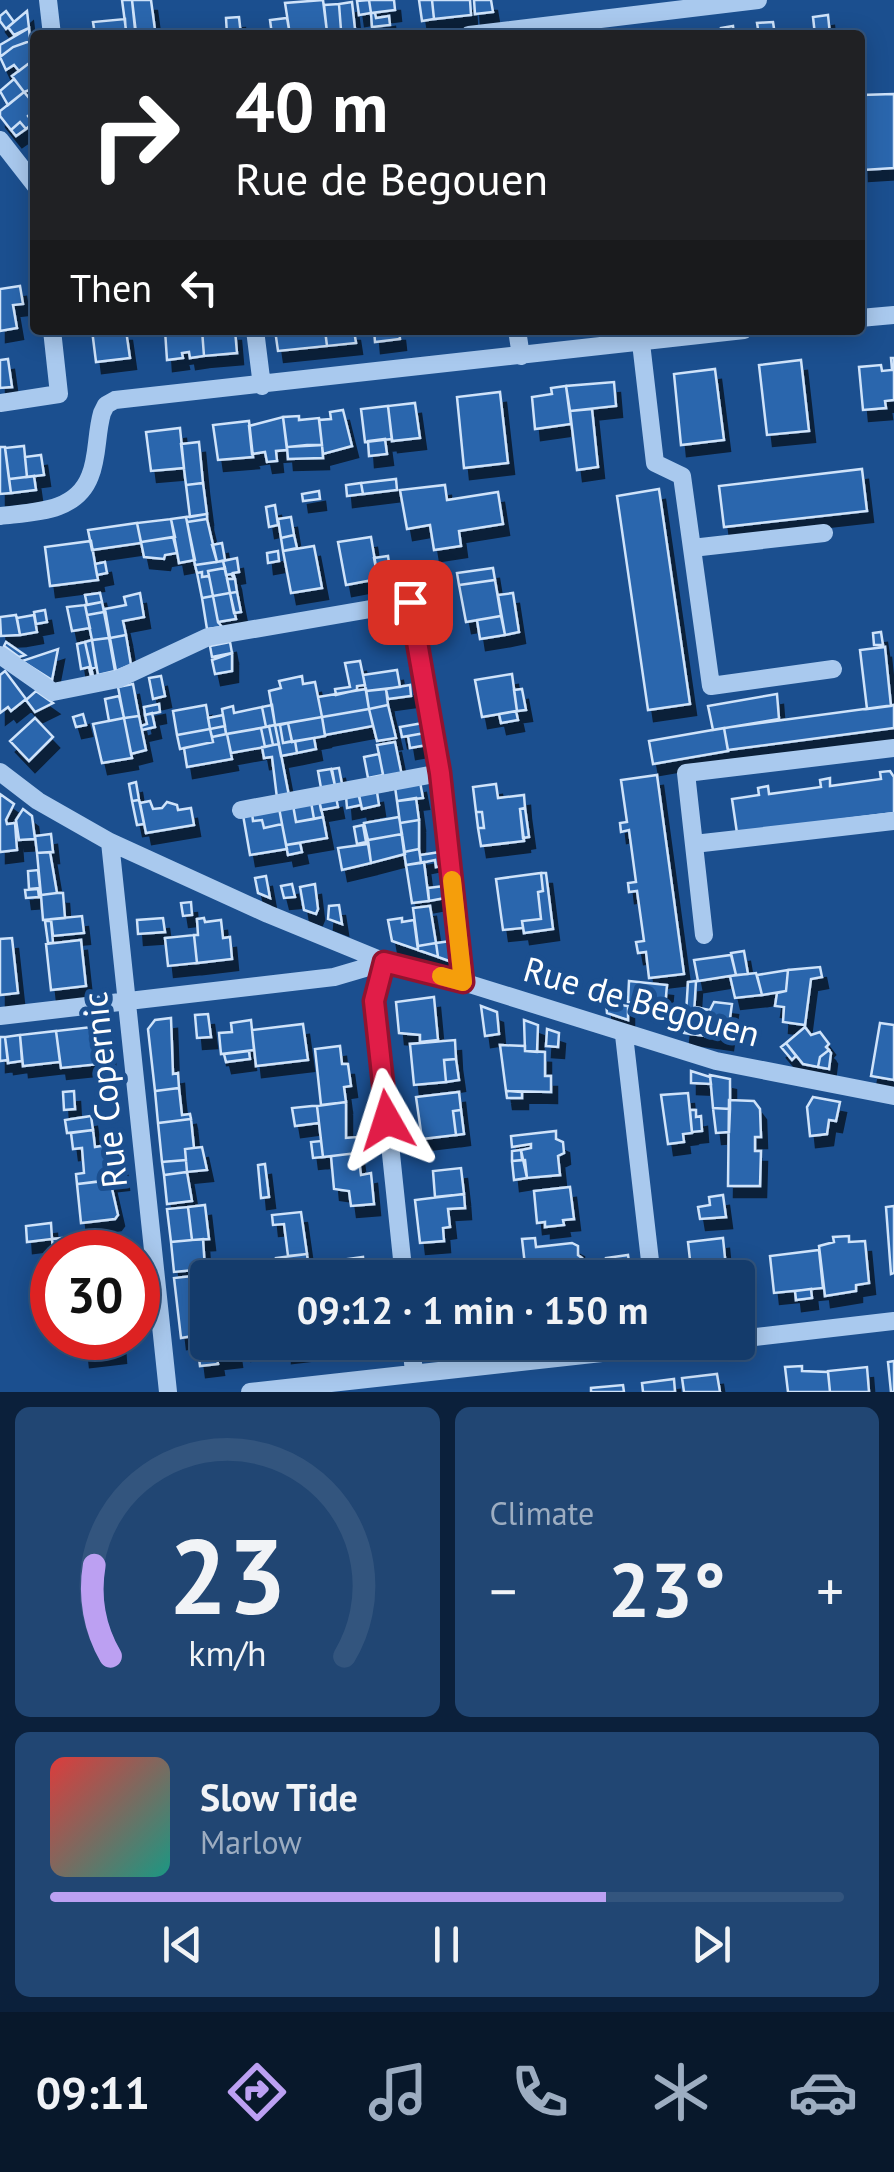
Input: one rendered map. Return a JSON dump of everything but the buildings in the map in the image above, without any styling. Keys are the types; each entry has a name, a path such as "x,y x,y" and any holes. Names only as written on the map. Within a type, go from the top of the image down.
{"street":[{"path":"48,0 51,30"},
{"path":"510,30 758,0"},
{"path":"0,140 30,179"},
{"path":"865,318 894,315"},
{"path":"0,403 59,394 53,335"},
{"path":"256,335 262,386"},
{"path":"518,335 520,356"},
{"path":"0,516 61,508 77,495 90,479 102,413 115,400 701,335"},
{"path":"641,342 654,462 682,476 710,686 834,669"},
{"path":"692,548 824,533"},
{"path":"0,655 53,692 118,680 208,637 410,602 440,773 463,982"},
{"path":"704,935 686,773 894,748"},
{"name":"Rue de Begouen","path":"0,772 38,801 110,842 384,962 463,982 716,1062 894,1096"},
{"path":"242,810 440,773"},
{"path":"694,844 894,821"},
{"name":"Rue Copernic","path":"110,842 168,1392"},
{"path":"0,1016 334,977 384,962"},
{"path":"384,962 374,1001 402,1260"},
{"path":"624,1035 650,1260"},
{"path":"755,1336 894,1321"},
{"path":"413,1360 414,1374"},
{"path":"250,1392 533,1360"}],"slow traffic":[{"path":"441,976 463,982 452,880"}],"route":[{"path":"387,1120 374,1001 384,962 463,982 440,773 410,602"}]}
